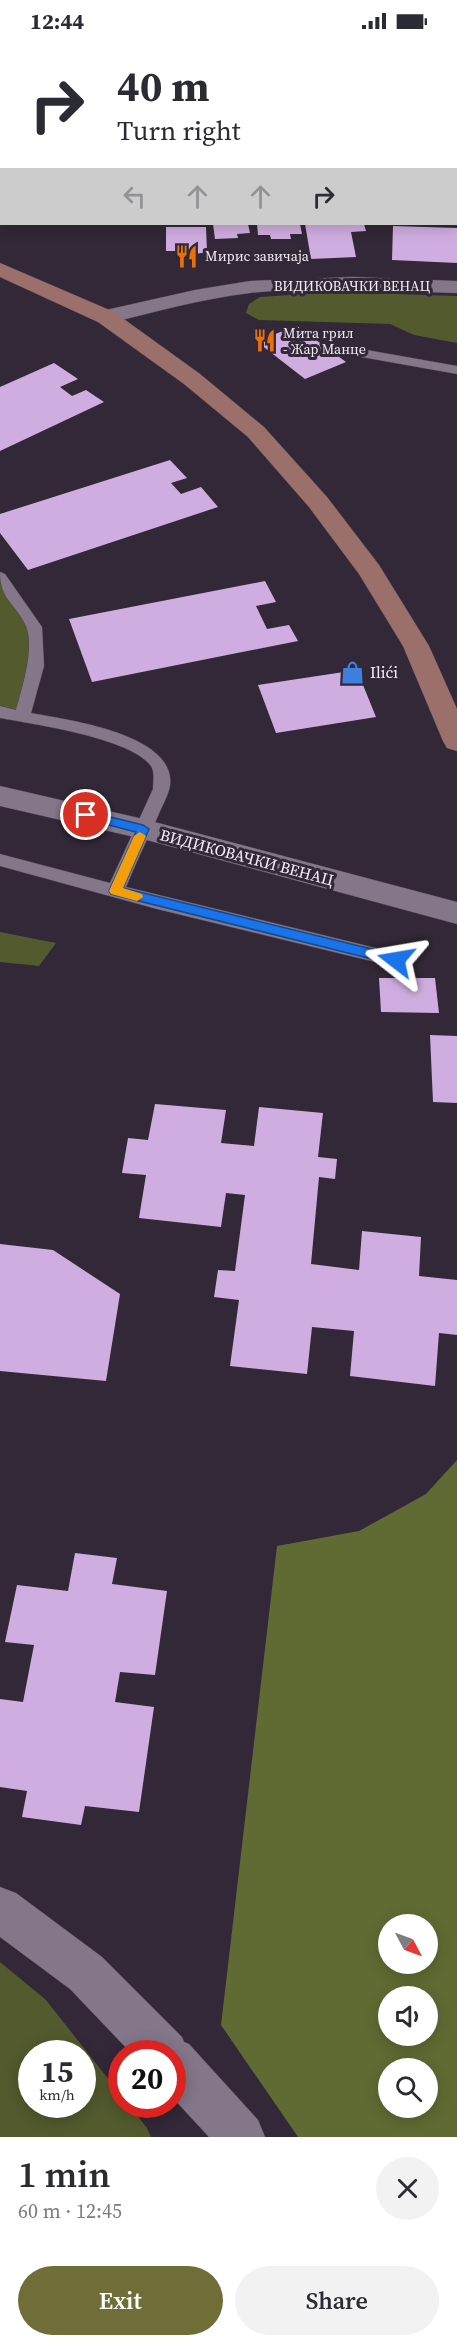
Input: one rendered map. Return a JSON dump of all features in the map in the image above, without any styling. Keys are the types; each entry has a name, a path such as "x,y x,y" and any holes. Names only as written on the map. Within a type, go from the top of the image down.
{"main road":[{"path":"0,269 42,286 106,317 160,354 256,432 318,502 370,571 416,646 457,741"}],"street":[{"name":"ВИДИКОВАЧКИ ВЕНАЦ","path":"106,317 193,297 252,287 333,283 457,287"},
{"name":"ВИДИКОВАЧКИ ВЕНАЦ","path":"0,796 143,829 457,913"},
{"path":"0,1909 86,1973 151,2040"},
{"path":"186,2076 241,2137"}],"lane":[{"path":"361,354 457,370"},
{"path":"0,577 34,627 36,666 22,717"},
{"path":"0,712 105,735 130,745 158,763 162,774 161,789 115,891"},
{"path":"0,860 115,891 396,960"}],"green space":[{"path":"334,292 457,296 457,343 414,335 390,324 259,320 246,313 249,304 260,297"},
{"path":"0,577 34,627 22,717 0,712"},
{"path":"0,932 56,943 39,966 0,962"},
{"path":"457,1460 457,2137 298,2137 221,2025 277,1546 359,1531 426,1494"},
{"path":"0,1962 46,2000 78,2040 18,2040 18,2118 96,2118 96,2063 108,2079 108,2118 139,2118 151,2137 0,2137"}],"building":[{"path":"213,225 248,225 250,233 237,234 238,238 215,239"},
{"path":"257,225 300,225 302,234 290,234 291,239 271,239 270,235 258,235"},
{"path":"305,225 364,225 366,231 351,232 356,257 311,259"},
{"path":"393,226 457,228 457,263 392,260"},
{"path":"166,227 206,227 207,252 178,257 178,251 166,251"},
{"path":"297,326 346,362 305,379 256,341"},
{"path":"54,363 78,379 60,387 72,396 86,390 104,402 0,451 0,387"},
{"path":"170,460 187,478 171,483 181,494 201,487 218,507 28,570 0,533 0,514"},
{"path":"265,581 276,602 256,606 267,629 289,625 298,641 92,682 69,619"},
{"path":"357,670 376,717 276,733 258,685"},
{"path":"379,978 435,978 439,1013 381,1012"},
{"path":"430,1035 457,1036 457,1103 433,1102"},
{"path":"155,1104 226,1110 221,1143 254,1146 259,1107 323,1113 318,1157 337,1159 335,1179 319,1177 311,1264 359,1270 362,1231 421,1237 419,1276 457,1280 457,1335 439,1333 435,1386 350,1376 354,1331 312,1327 307,1374 230,1366 239,1300 214,1297 218,1270 235,1271 245,1195 226,1193 221,1227 139,1218 146,1175 122,1173 128,1138 148,1140"},
{"path":"0,1244 53,1250 120,1294 106,1381 0,1371"},
{"path":"75,1553 117,1558 112,1584 167,1591 155,1675 120,1672 115,1702 154,1707 139,1812 85,1806 81,1825 22,1817 27,1791 0,1787 0,1699 23,1702 34,1645 5,1642 17,1585 68,1591"}],"slow traffic":[{"path":"137,897 115,891 140,836"}],"place":[{"name":"Мирис завичаја","path":"187,256"},
{"name":"Мита грил - Жар Манце","path":"265,341"},
{"name":"Ilići","path":"352,672"}],"route":[{"path":"86,815 143,829 115,891 396,960"}]}
